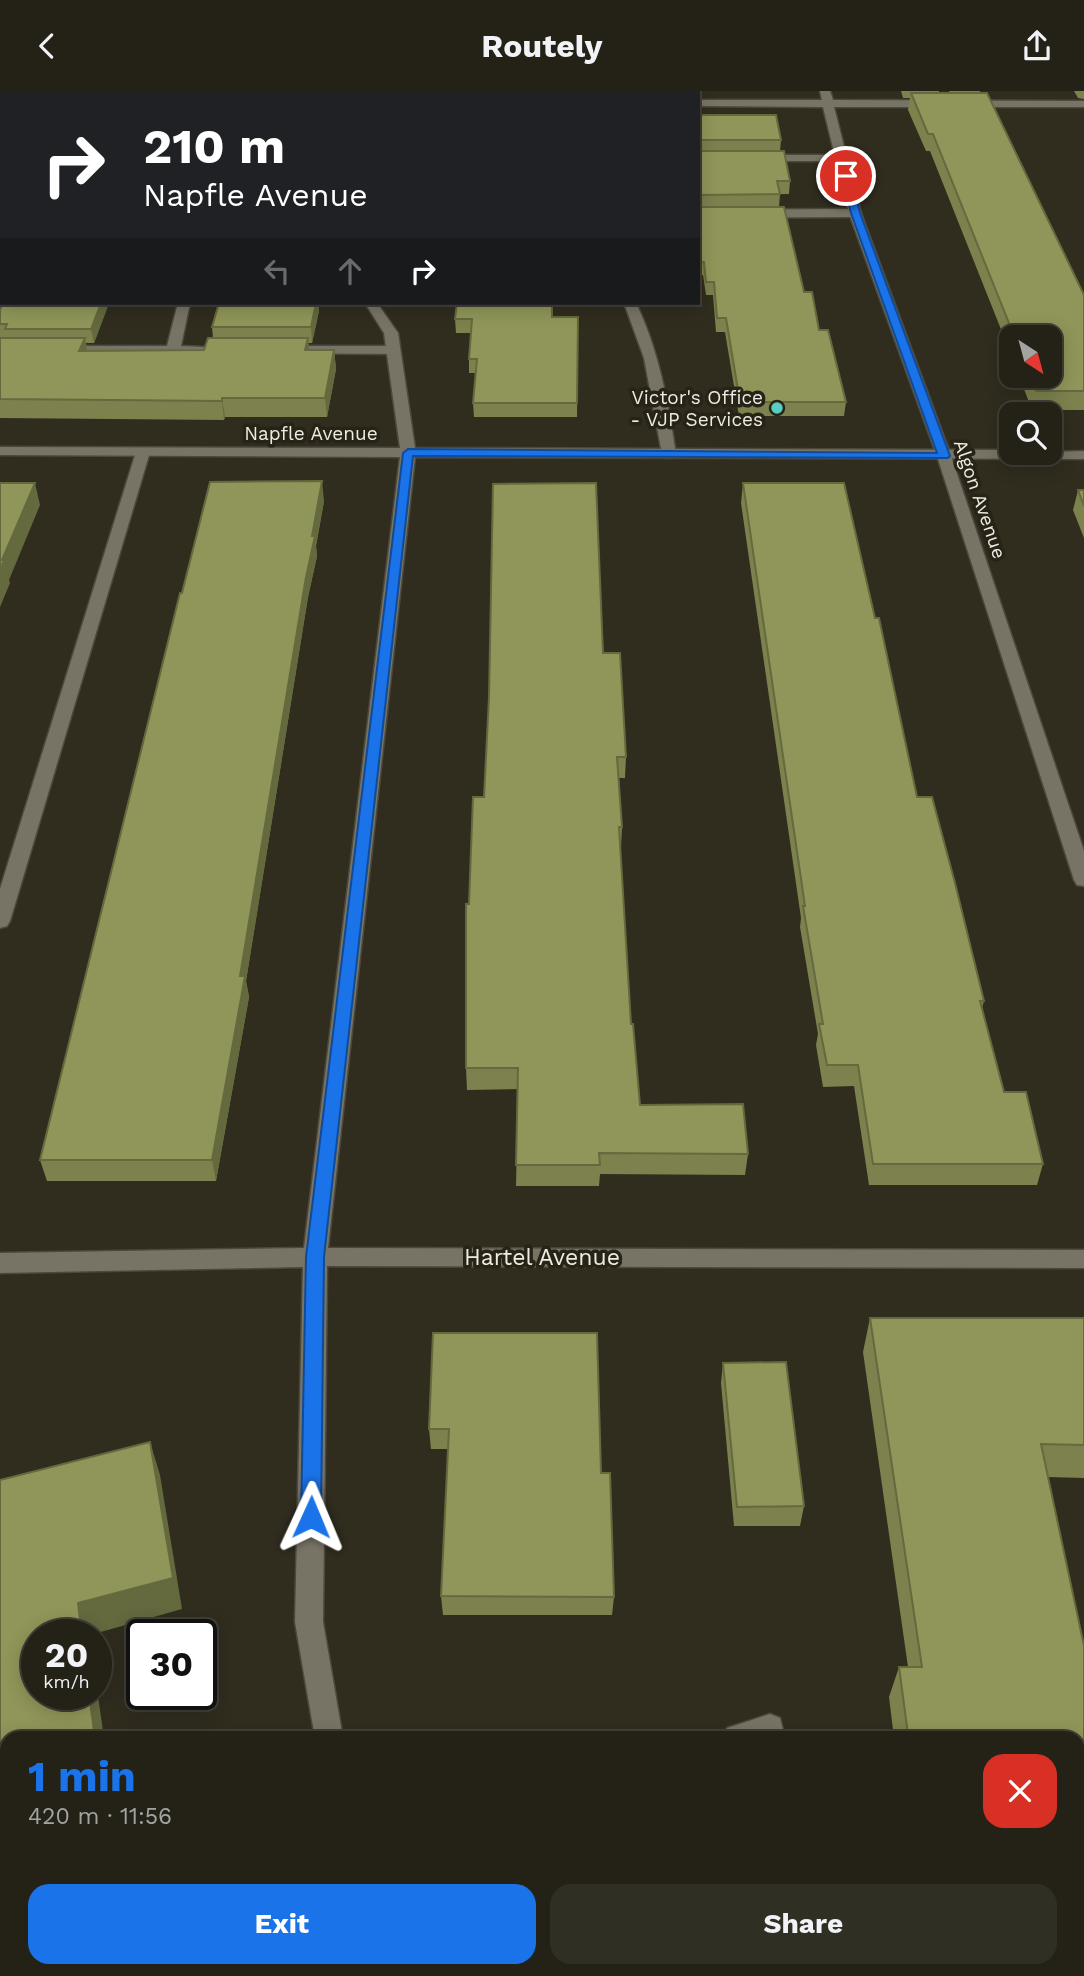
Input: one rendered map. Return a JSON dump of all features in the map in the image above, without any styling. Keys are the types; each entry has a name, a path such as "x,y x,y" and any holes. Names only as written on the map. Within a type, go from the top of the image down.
{"street":[{"path":"943,91 948,103"},
{"path":"700,103 827,97 948,103 1084,104"},
{"name":"Algon Avenue","path":"827,97 855,213 944,456 1084,880"},
{"path":"700,158 842,157"},
{"path":"700,214 855,213"},
{"path":"173,350 184,305"},
{"path":"328,1731 309,1622 315,1257 408,453 391,333 372,305"},
{"path":"631,305 646,334 660,389 669,454"},
{"path":"40,350 214,350"},
{"path":"269,350 393,350"},
{"name":"Napfle Avenue","path":"0,451 1084,455"},
{"path":"0,921 143,452"},
{"name":"Hartel Avenue","path":"0,1263 315,1257 1084,1259"}],"building":[{"path":"911,93 987,93 1084,295 1084,391 1036,391 1035,389 1062,389 1062,325 1010,325 933,134 928,134"},
{"path":"700,115 776,115 781,140 700,140"},
{"path":"700,151 784,151 790,181 777,181 780,194 700,195"},
{"path":"700,207 784,207 804,292 812,292 819,330 828,330 846,402 740,402 726,318 717,318 714,282 706,282 704,262 700,262"},
{"path":"2,305 100,305 91,329 5,329 7,324 0,324"},
{"path":"218,305 316,305 311,327 212,327"},
{"path":"457,305 552,305 552,317 578,317 577,403 473,403 477,359 469,359 472,319 455,319"},
{"path":"0,338 85,338 79,351 204,350 208,338 308,338 305,350 334,350 325,398 222,398 222,401 0,399"},
{"path":"322,481 240,976 245,976 212,1160 40,1160 180,593 210,482"},
{"path":"0,483 35,483 0,570"},
{"path":"596,483 603,653 620,653 626,757 617,757 622,827 619,827 631,1024 640,1105 743,1104 748,1154 599,1153 600,1165 516,1165 518,1068 466,1068 466,904 469,904 473,797 484,797 489,697 493,484"},
{"path":"743,483 844,483 875,618 879,618 917,797 932,797 984,1001 980,1001 1004,1092 1026,1092 1043,1164 873,1164 858,1065 827,1065"},
{"path":"1078,490 1084,490 1084,506"},
{"path":"870,1318 1084,1318 1084,1445 1041,1444 1084,1646 1084,1731 908,1731 899,1667 922,1667"},
{"path":"433,1333 597,1333 601,1473 610,1473 614,1597 441,1596 449,1429 429,1429"},
{"path":"786,1362 804,1506 737,1507 723,1363"},
{"path":"150,1442 173,1578 78,1603 80,1619 21,1619 21,1710 91,1710 94,1731 0,1731 0,1480"}],"place":[{"name":"Victor's Office - VJP Services","path":"777,408"}],"route":[{"path":"311,1517 315,1257 408,453 944,456 855,213 846,176"}]}
